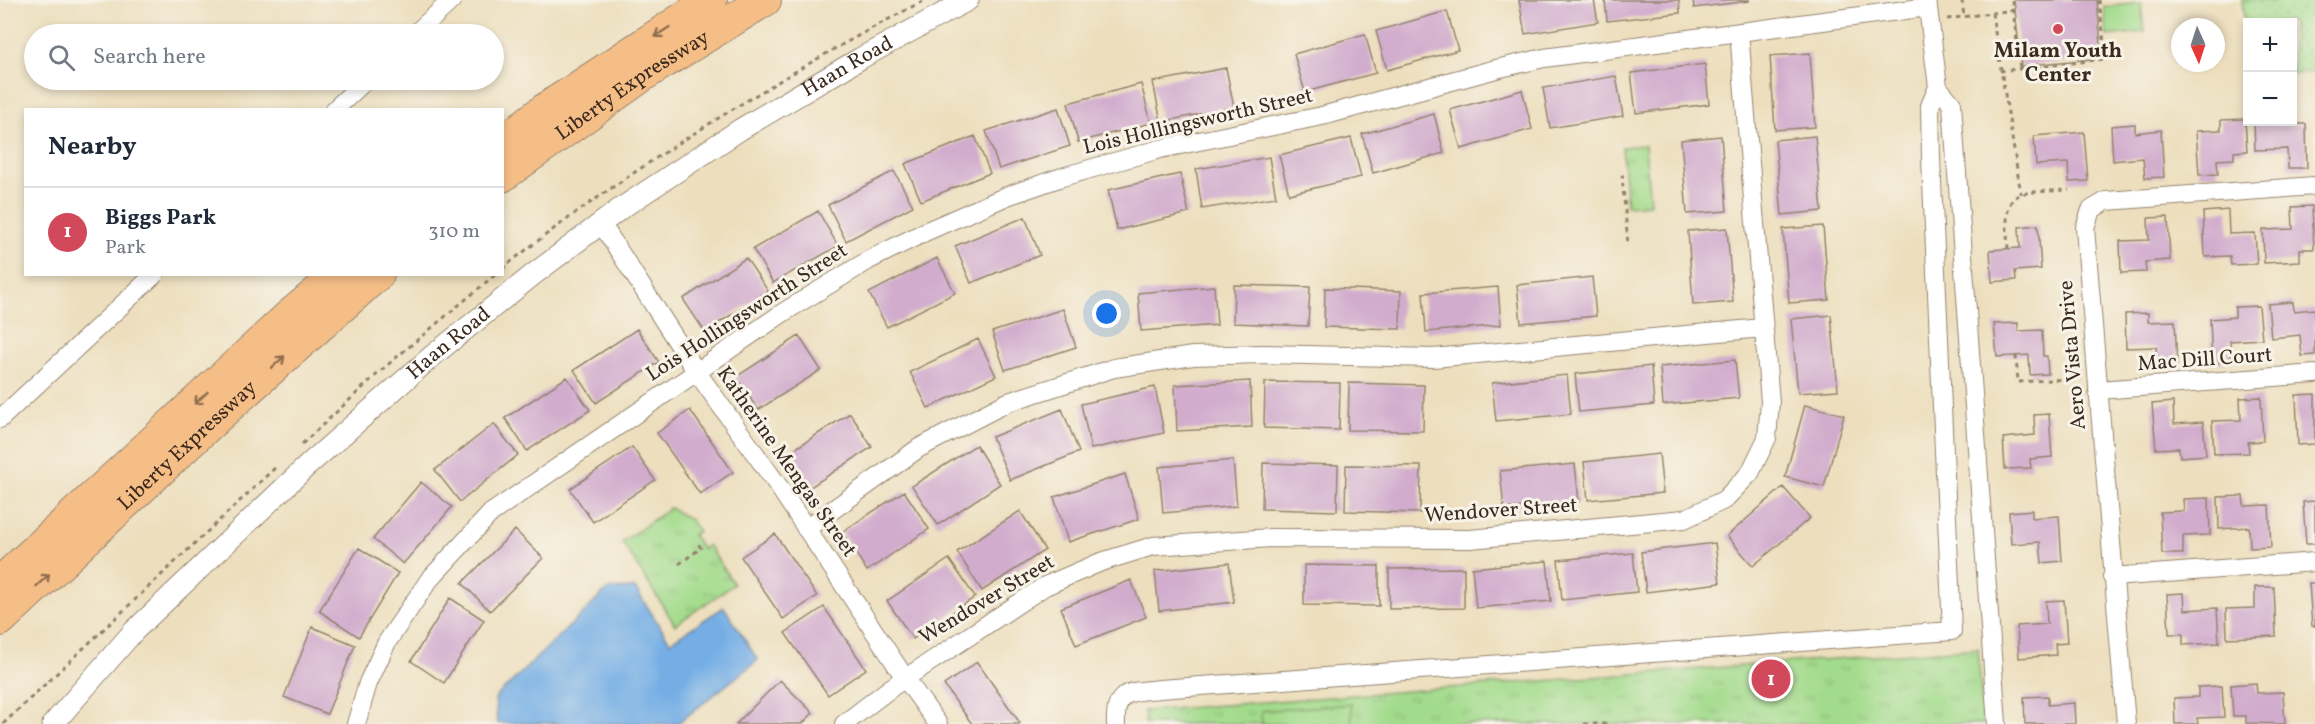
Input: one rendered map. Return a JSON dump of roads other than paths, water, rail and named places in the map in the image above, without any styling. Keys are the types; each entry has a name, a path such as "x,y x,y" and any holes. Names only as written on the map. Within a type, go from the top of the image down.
{"highway":[{"name":"Liberty Expressway","path":"504,140 544,110 711,0"},
{"name":"Liberty Expressway","path":"504,175 646,73 765,0"},
{"name":"Liberty Expressway","path":"0,583 290,316 337,276"},
{"name":"Liberty Expressway","path":"0,620 216,418 376,276"}],"street":[{"path":"426,24 452,0"},
{"name":"Haan Road","path":"53,724 134,631 308,465 431,357 534,274 601,223 741,129 861,58 968,0"},
{"path":"1116,724 1115,711 1122,697 1128,692 1160,688 1952,631 1931,149 1930,106 1938,87 1929,9"},
{"name":"Lois Hollingsworth Street","path":"356,724 368,683 387,642 429,580 490,513 784,312 869,260 927,231 1006,196 1062,177 1160,149 1322,116 1544,58 1929,9"},
{"name":"Wendover Street","path":"844,724 905,678 1045,586 1101,562 1153,546 1271,538 1470,539 1684,519 1724,500 1750,473 1767,438 1770,402 1738,32"},
{"path":"1938,87 1952,104 1997,724"},
{"path":"335,108 355,90"},
{"name":"Aero Vista Drive","path":"2126,724 2112,577 2085,228 2091,210 2106,201 2315,186"},
{"name":"Katherine Mengas Street","path":"601,223 696,371 938,724"},
{"path":"0,419 153,276"},
{"path":"806,529 919,448 938,438 1008,402 1114,368 1193,356 1263,354 1433,358 1763,328"},
{"name":"Mac Dill Court","path":"2098,390 2315,374"},
{"path":"2112,577 2315,562"}],"water":[{"path":"635,588 670,642 724,607 758,660 677,724 497,723 495,698 608,589"}],"place":[{"name":"Milam Youth Center","path":"2058,29"},
{"name":"Biggs Park","path":"1771,679"}]}
